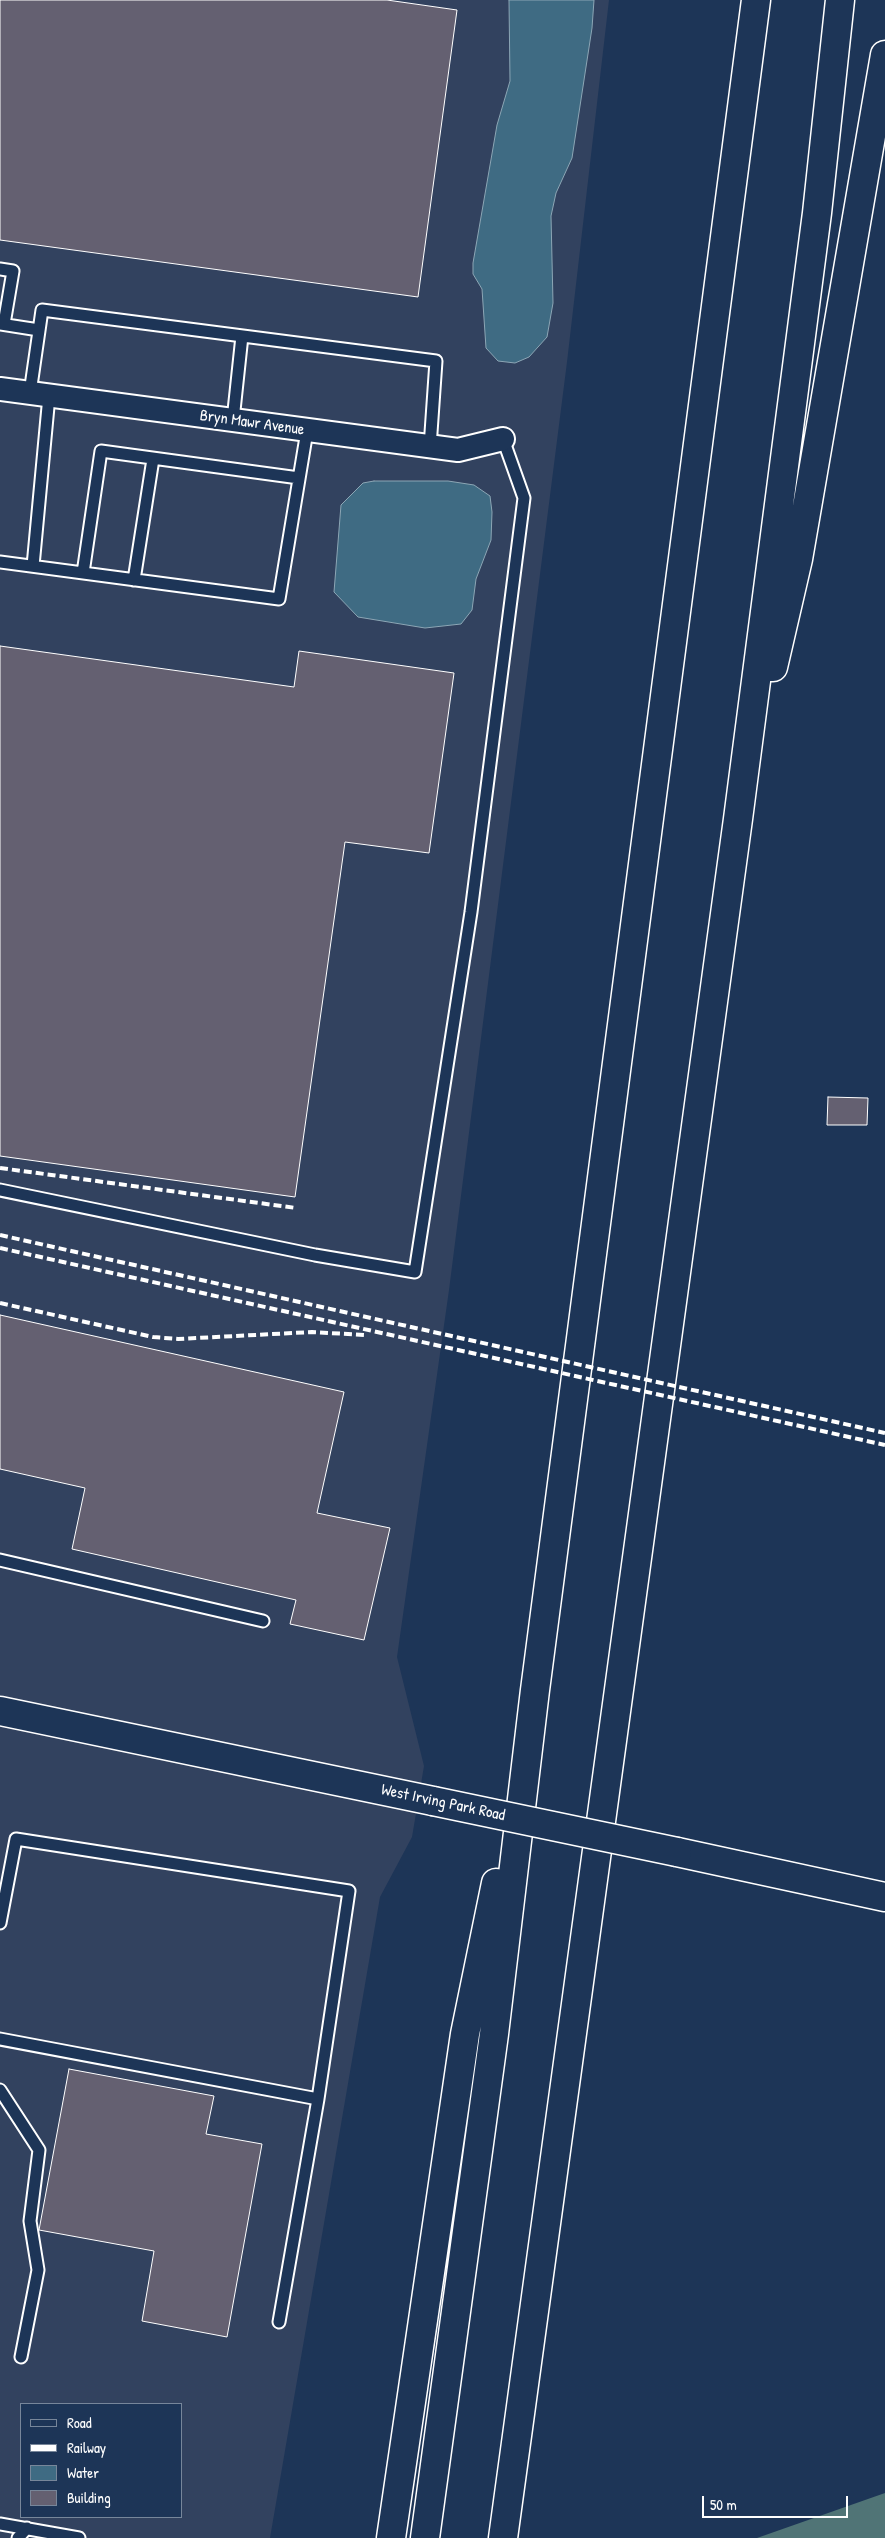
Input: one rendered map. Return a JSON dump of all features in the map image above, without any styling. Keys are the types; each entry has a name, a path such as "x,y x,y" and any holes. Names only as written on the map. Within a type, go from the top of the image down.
{"main road":[{"path":"425,2538 494,2034 535,1690 756,0"},
{"path":"503,2538 738,819 817,212 840,0"},
{"path":"738,819 798,559 885,55"},
{"path":"392,2538 465,2034 535,1690"},
{"name":"West Irving Park Road","path":"0,1711 885,1897"}],"street":[{"name":"Bryn Mawr Avenue","path":"0,389 458,450 503,439"}],"lane":[{"path":"0,269 13,271 2,324 39,330"},
{"path":"33,566 40,395 39,330 42,310 436,361 430,447"},
{"path":"232,420 242,336"},
{"path":"0,562 279,599 307,430"},
{"path":"0,1190 315,1255 415,1272 471,912 524,498 503,439"},
{"path":"83,573 101,451 299,478"},
{"path":"134,580 153,458"},
{"path":"0,1560 263,1621"},
{"path":"0,1923 16,1839 349,1891 318,2099 279,2322"},
{"path":"0,2039 318,2099"},
{"path":"0,2090 39,2150 30,2220 38,2270 21,2357"},
{"path":"0,2524 79,2538"},
{"path":"18,2538 27,2528"}],"shaded area":[{"path":"0,0 609,0 567,362 449,1290 397,1657 424,1766 412,1837 380,1897 270,2538 0,2538"}],"green space":[{"path":"885,2493 885,2538 757,2538"}],"water":[{"path":"509,0 594,0 592,28 572,158 556,193 551,216 553,303 547,337 529,357 515,363 498,361 486,348 482,289 473,274 473,263 497,125 510,81"},
{"path":"374,481 448,481 474,485 490,496 492,512 491,540 476,579 472,610 461,624 425,628 358,617 334,592 341,505 363,483"}],"building":[{"path":"0,0 387,0 457,10 418,297 0,240"},
{"path":"0,646 294,687 299,651 454,673 429,853 345,842 295,1197 0,1156"},
{"path":"828,1097 868,1098 867,1125 827,1125"},
{"path":"0,1315 344,1392 317,1513 390,1528 364,1640 290,1624 296,1600 72,1549 85,1488 0,1469"},
{"path":"69,2069 214,2096 206,2134 262,2144 227,2337 142,2321 154,2251 39,2230"}],"railway":[{"path":"0,1168 296,1208"},
{"path":"0,1235 885,1433"},
{"path":"0,1248 885,1445"},
{"path":"0,1303 153,1337 178,1339 312,1332 365,1335"}]}
